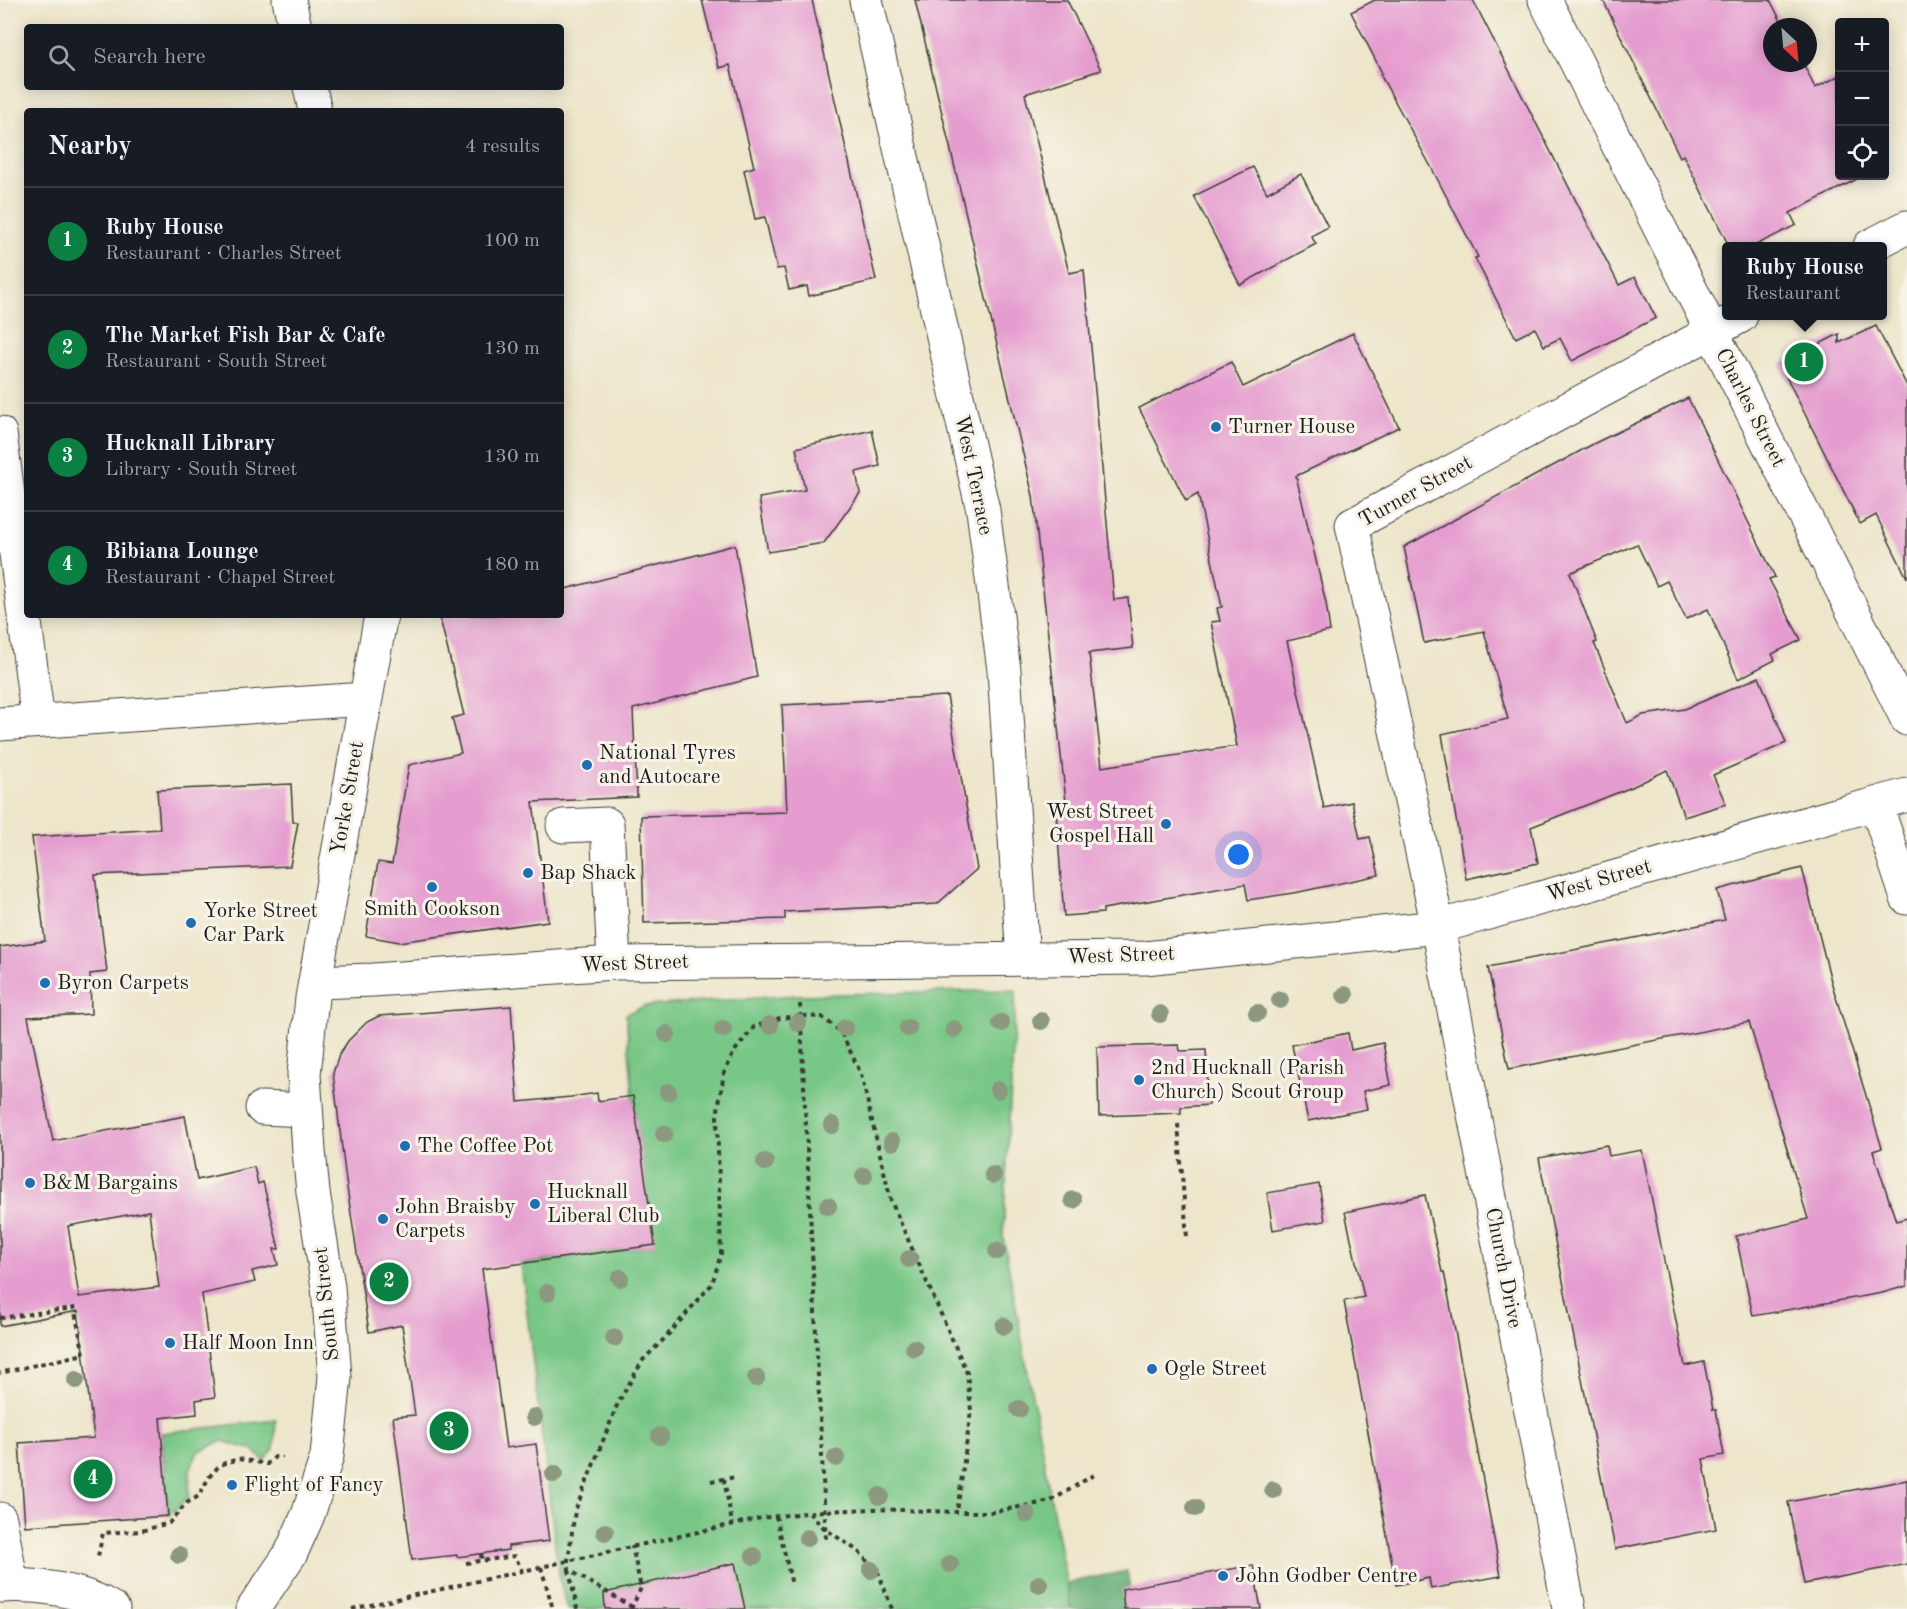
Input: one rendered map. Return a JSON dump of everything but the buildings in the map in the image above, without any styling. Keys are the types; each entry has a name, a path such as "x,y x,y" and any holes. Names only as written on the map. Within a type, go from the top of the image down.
{"street":[{"path":"289,0 294,24"},
{"name":"West Terrace","path":"866,0 983,510 1004,670 1023,960"},
{"name":"Charles Street","path":"1545,0 1907,719"},
{"path":"311,90 314,108"},
{"path":"1878,242 1907,227"},
{"path":"1712,331 1732,320"},
{"name":"Turner Street","path":"1438,927 1352,525 1712,331"},
{"path":"0,433 24,615"},
{"path":"24,618 38,721"},
{"name":"Yorke Street","path":"315,982 380,618"},
{"path":"0,724 365,699"},
{"name":"West Street","path":"315,982 614,963 1145,958 1438,927 1907,795"},
{"path":"1875,804 1907,898"},
{"path":"563,826 607,824 614,963"},
{"name":"Church Drive","path":"1438,927 1569,1609"},
{"name":"South Street","path":"253,1609 291,1553 308,1515 327,1456 335,1377 328,1287 313,1192 305,1110 304,1074 315,982"},
{"path":"262,1108 305,1110"},
{"path":"0,1519 6,1585 36,1586 101,1603"}],"path":[{"path":"801,1016 826,1540"},
{"path":"578,1609 568,1560 575,1511 618,1403 644,1360 712,1284 721,1254 717,1116 724,1073 734,1052 754,1027 780,1018 822,1017 841,1032 861,1074 891,1201 967,1373 971,1410 957,1512"},
{"path":"1178,1124 1187,1238"},
{"path":"0,1318 74,1308 84,1354 0,1372"},
{"path":"101,1603 103,1533 141,1531 169,1523 189,1502 199,1496 209,1477 218,1467 238,1458 267,1464 275,1457 327,1456"},
{"path":"352,1609 732,1523 776,1516 874,1509 993,1512 1051,1501 1095,1474"},
{"path":"711,1481 736,1477"},
{"path":"724,1479 732,1523"},
{"path":"808,1513 825,1529 858,1551 879,1574 892,1609"},
{"path":"776,1516 792,1585"},
{"path":"569,1570 631,1608 641,1588 632,1546"},
{"path":"481,1554 482,1561"},
{"path":"466,1563 515,1556 522,1571"},
{"path":"541,1566 553,1609"}],"green space":[{"path":"1016,990 1003,1236 1071,1609 567,1609 559,1577 521,1264 654,1245 633,1096 626,1014 645,1006 799,995"},
{"path":"276,1420 274,1449 264,1461 253,1450 222,1441 198,1452 190,1470 189,1497 168,1516 162,1433"},
{"path":"1127,1571 1133,1609 1071,1609 1066,1583"}],"place":[{"name":"Ruby House","path":"1804,362"},
{"name":"Turner House","path":"1216,427"},
{"name":"National Tyres and Autocare","path":"587,765"},
{"name":"West Street Gospel Hall","path":"1166,824"},
{"name":"Bap Shack","path":"528,873"},
{"name":"Smith Cookson","path":"432,887"},
{"name":"Yorke Street Car Park","path":"191,923"},
{"name":"Byron Carpets","path":"45,983"},
{"name":"2nd Hucknall (Parish Church) Scout Group","path":"1139,1080"},
{"name":"The Coffee Pot","path":"405,1146"},
{"name":"B&M Bargains","path":"30,1183"},
{"name":"Hucknall Liberal Club","path":"535,1204"},
{"name":"John Braisby Carpets","path":"383,1219"},
{"name":"The Market Fish Bar & Cafe","path":"389,1282"},
{"name":"Half Moon Inn","path":"170,1343"},
{"name":"Ogle Street","path":"1152,1369"},
{"name":"Hucknall Library","path":"449,1431"},
{"name":"Bibiana Lounge","path":"93,1479"},
{"name":"Flight of Fancy","path":"232,1485"},
{"name":"John Godber Centre","path":"1223,1576"}]}
